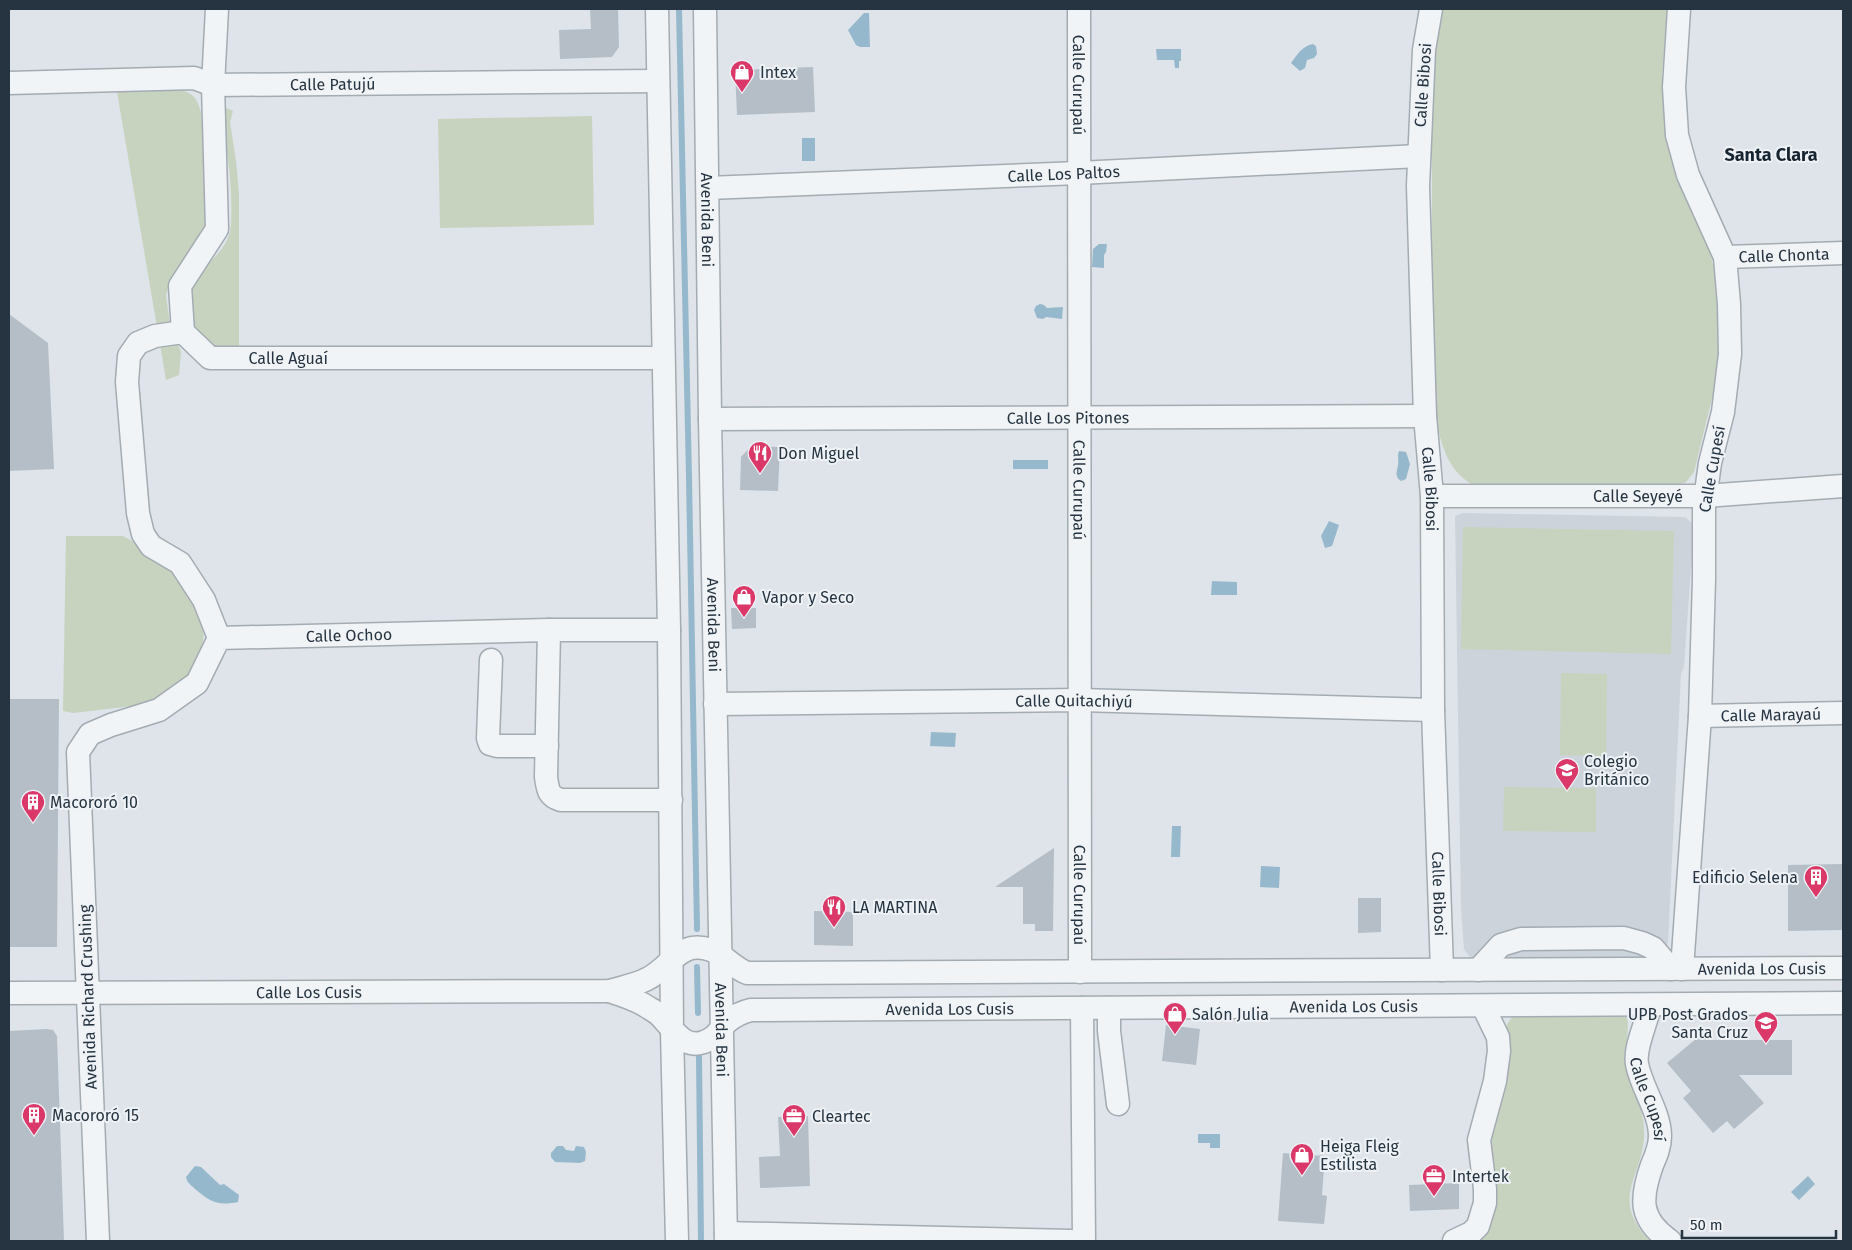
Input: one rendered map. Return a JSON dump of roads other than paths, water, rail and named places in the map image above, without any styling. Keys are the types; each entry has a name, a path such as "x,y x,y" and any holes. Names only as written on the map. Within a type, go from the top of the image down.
{"street":[{"path":"217,9 213,85 217,229 180,286 183,332 155,336 138,343 129,356 127,382 138,513 142,534 151,546 180,563 204,600 219,638"},
{"path":"657,9 670,630 672,1031 677,1241"},
{"name":"Avenida Beni","path":"705,9 719,954 726,1237"},
{"name":"Calle Curupaú","path":"1079,9 1080,972"},
{"name":"Calle Bibosi","path":"1431,9 1424,50 1418,186 1426,416 1432,496 1433,710 1442,970"},
{"name":"Calle Cupesí","path":"1676,969 1700,716 1705,496 1710,462 1723,412 1730,354 1729,304 1725,257 1688,174 1677,135 1674,87 1679,9"},
{"name":"Calle Patujú","path":"9,83 194,78 213,85 658,81"},
{"name":"Calle Los Paltos","path":"708,188 1079,173 1419,156"},
{"name":"Calle Chonta","path":"1725,257 1843,253"},
{"name":"Calle Aguaí","path":"183,332 210,358 663,358"},
{"name":"Calle Los Pitones","path":"710,420 1426,416"},
{"name":"Calle Seyeyé","path":"1432,496 1705,496 1843,486"},
{"path":"549,630 547,746 548,790 551,796 561,800 671,800"},
{"name":"Calle Ochoo","path":"219,638 549,630 670,630"},
{"name":"Avenida Richard Crushing","path":"98,1241 78,752 90,734 110,725 159,710 197,683 219,638"},
{"path":"491,660 488,738 490,744 497,746 547,746"},
{"name":"Calle Quitachiyú","path":"715,704 1080,700 1433,710"},
{"name":"Calle Marayaú","path":"1700,716 1843,713"},
{"path":"1478,970 1501,945 1521,940 1624,938 1653,948 1676,969"},
{"name":"Avenida Los Cusis","path":"672,958 683,951 695,948 708,949 719,954 734,967 747,973 1843,968"},
{"name":"Calle Los Cusis","path":"9,993 610,991 647,980 664,968 672,958"},
{"path":"1156,972 1156,1008"},
{"path":"770,973 772,1010"},
{"name":"Calle Los Cusis","path":"610,991 647,1006 664,1019 672,1031"},
{"name":"Avenida Los Cusis","path":"672,1031 686,1042 697,1044 709,1040 721,1031 727,1022 739,1014 751,1010 1843,1003"},
{"name":"Calle Cupesí","path":"1650,1005 1636,1061 1660,1135 1659,1148 1646,1183 1644,1208 1657,1232 1670,1241"},
{"path":"1454,1241 1471,1233 1478,1226 1485,1202 1479,1140 1495,1081 1500,1051 1498,1037 1483,1006"},
{"path":"1082,1008 1084,1241"},
{"path":"1109,1008 1109,1031 1118,1104"},
{"path":"726,1237 1072,1241"}],"water":[{"path":"864,13 869,13 870,47 856,45 848,30"},
{"path":"1313,44 1316,46 1317,54 1314,58 1307,60 1305,68 1300,71 1291,63 1303,49"},
{"path":"1156,49 1181,49 1179,68 1175,68 1174,60 1157,60"},
{"path":"802,138 815,138 815,161 802,161"},
{"path":"1099,244 1107,244 1104,255 1104,268 1092,267 1093,249"},
{"path":"1040,304 1047,308 1063,307 1062,319 1037,318 1034,310"},
{"path":"1399,451 1406,452 1410,464 1406,479 1401,481 1396,474"},
{"path":"1013,460 1048,460 1048,469 1013,469"},
{"path":"1329,521 1339,525 1332,546 1325,548 1321,536"},
{"path":"1212,581 1237,582 1237,595 1211,595"},
{"path":"931,732 956,733 955,747 930,746"},
{"path":"1172,826 1181,826 1180,857 1171,857"},
{"path":"1261,866 1280,867 1279,888 1260,887"},
{"path":"1198,1134 1220,1134 1220,1148 1210,1148 1210,1143 1198,1143"},
{"path":"557,1146 563,1146 566,1150 574,1151 576,1146 584,1147 586,1152 585,1161 580,1163 555,1162 551,1157 551,1153"},
{"path":"195,1166 201,1167 220,1185 224,1184 239,1195 238,1202 215,1202 195,1189 186,1177"},
{"path":"1808,1176 1815,1184 1799,1200 1791,1192"}],"waterway":[{"path":"679,9 697,929"},
{"path":"697,967 698,1013"},
{"path":"699,1057 701,1241"}],"place":[{"name":"Intex","path":"742,93"},
{"name":"Don Miguel","path":"760,474"},
{"name":"Vapor y Seco","path":"744,618"},
{"name":"Colegio Británico","path":"1567,791"},
{"name":"Macororó 10","path":"33,823"},
{"name":"Edificio Selena","path":"1816,898"},
{"name":"LA MARTINA","path":"834,928"},
{"name":"Salón Julia","path":"1175,1035"},
{"name":"UPB Post Grados Santa Cruz","path":"1766,1044"},
{"name":"Macororó 15","path":"34,1136"},
{"name":"Cleartec","path":"794,1137"},
{"name":"Heiga Fleig Estilista","path":"1302,1176"},
{"name":"Intertek","path":"1434,1197"}],"district":[{"name":"Santa Clara","path":"1771,155"}]}
